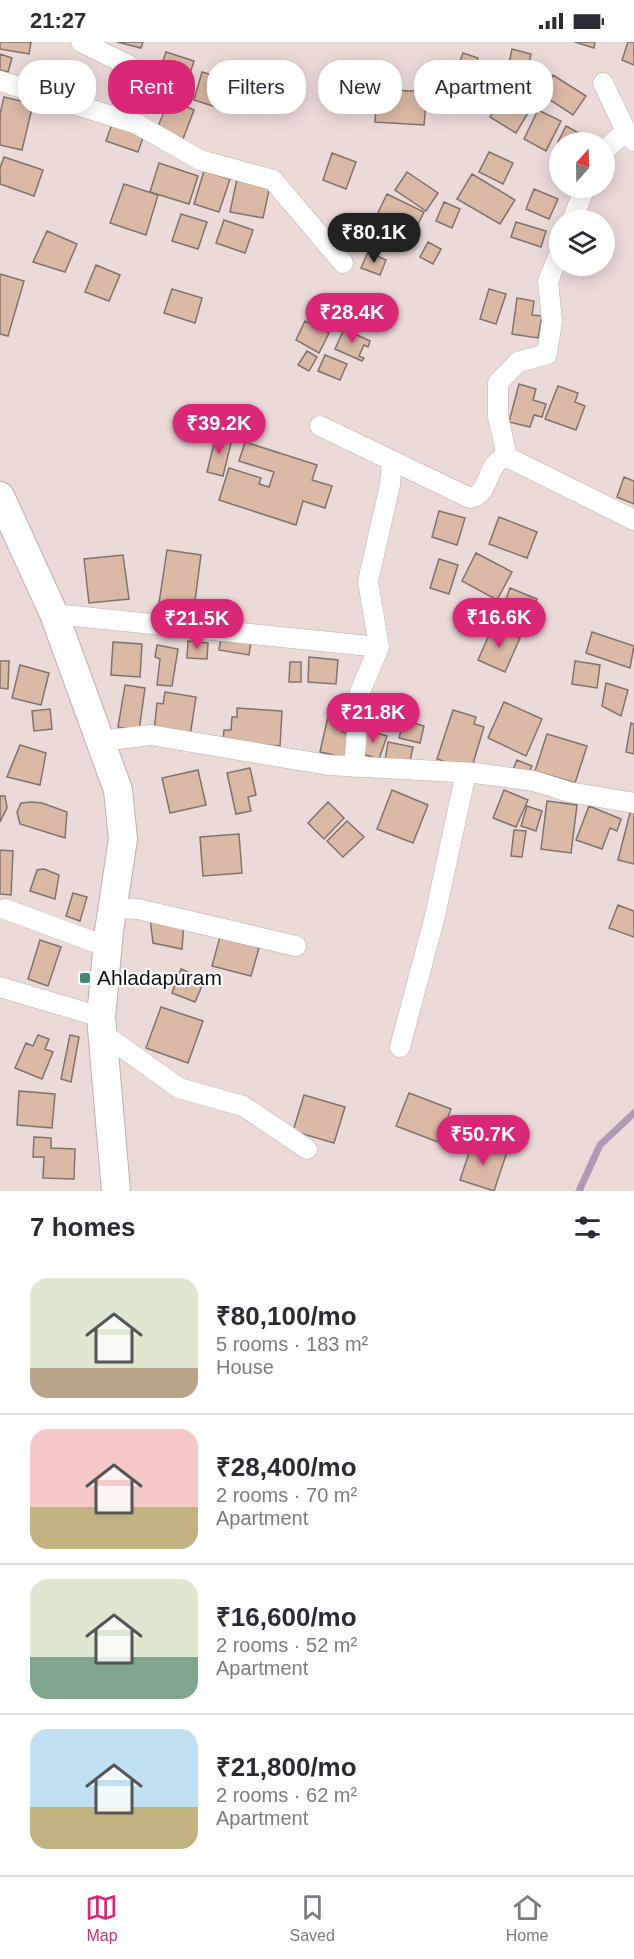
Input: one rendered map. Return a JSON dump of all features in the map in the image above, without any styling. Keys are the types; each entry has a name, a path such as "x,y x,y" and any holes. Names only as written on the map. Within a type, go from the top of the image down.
{"main road":[{"path":"0,496 54,614 118,790 123,839 108,947 102,1025 116,1191"}],"street":[{"path":"81,42 118,60"},
{"path":"0,81 137,124 200,160 273,180 343,263"},
{"path":"603,83 630,136 615,145"},
{"path":"507,457 498,416 498,382 518,362 547,354 552,321 548,281 550,276"},
{"path":"320,426 470,498 482,491 495,463 507,457"},
{"path":"507,457 634,520"},
{"path":"354,767 360,692 379,647 368,581 390,485 392,461"},
{"path":"54,614 379,647"},
{"path":"101,741 150,735 354,767 466,773 534,781 569,792 634,803"},
{"path":"400,1047 434,920 466,773"},
{"path":"113,908 138,909 296,946"},
{"path":"5,909 108,947"},
{"path":"0,987 102,1025 179,1088 243,1106 307,1149"}],"building":[{"path":"0,42 31,42 29,54 0,49"},
{"path":"117,42 143,42 141,48"},
{"path":"575,42 595,42 594,48"},
{"path":"628,42 634,42 634,65 622,60"},
{"path":"512,49 531,54 530,60 510,60"},
{"path":"166,52 191,60 163,60"},
{"path":"463,53 478,58 477,60 460,60"},
{"path":"0,54 12,58 8,72 0,70"},
{"path":"202,72 207,73 207,104 195,100"},
{"path":"553,75 586,96 573,115 553,102"},
{"path":"402,90 414,91 414,114 425,114 424,125 375,122 375,114 402,114"},
{"path":"4,97 18,100 18,114 31,114 22,150 0,145 0,114"},
{"path":"163,114 192,114 183,139 157,129"},
{"path":"492,114 527,114 516,133 490,117"},
{"path":"536,114 546,114 561,121 556,132 549,132 549,145 546,151 524,139"},
{"path":"113,121 145,132 138,152 106,141"},
{"path":"566,126 577,132 563,132"},
{"path":"489,152 513,163 503,184 479,172"},
{"path":"332,153 356,162 346,189 323,180"},
{"path":"4,157 43,170 34,196 0,184 0,168"},
{"path":"159,163 198,176 189,204 150,192"},
{"path":"204,171 230,179 219,212 194,204"},
{"path":"407,172 438,193 426,211 395,190"},
{"path":"472,174 515,200 500,224 457,199"},
{"path":"237,179 270,186 263,218 230,212"},
{"path":"124,184 158,195 146,235 110,223"},
{"path":"534,189 549,195 549,198 558,199 553,210 549,210 549,219 526,209"},
{"path":"387,194 424,212 407,246 371,227"},
{"path":"444,202 460,209 452,228 436,221"},
{"path":"181,214 207,222 198,249 172,241"},
{"path":"224,220 253,230 245,253 216,243"},
{"path":"516,222 546,231 541,247 511,237"},
{"path":"47,231 77,244 65,272 33,262"},
{"path":"428,242 441,249 433,264 420,257"},
{"path":"368,252 386,260 380,275 361,268"},
{"path":"96,265 120,275 109,301 85,292"},
{"path":"0,274 24,281 8,336 0,334"},
{"path":"172,289 202,298 195,323 164,313"},
{"path":"489,289 506,294 496,324 480,319"},
{"path":"517,298 534,301 532,315 542,316 538,338 512,334"},
{"path":"305,321 329,333 319,353 296,340"},
{"path":"344,329 370,341 368,347 364,345 359,356 364,358 362,361 335,349"},
{"path":"307,351 317,357 309,371 298,365"},
{"path":"325,355 347,364 340,380 318,371"},
{"path":"519,384 536,389 533,400 546,404 542,417 534,415 530,427 509,422"},
{"path":"558,386 578,393 575,402 585,406 576,430 545,419"},
{"path":"223,410 242,415 237,434 218,428"},
{"path":"216,435 232,439 223,476 207,472"},
{"path":"245,442 317,465 312,480 332,486 325,508 303,501 296,525 219,500 229,468 261,478 259,484 269,487 274,472 239,461"},
{"path":"624,477 634,481 634,504 617,497"},
{"path":"439,511 465,518 457,545 432,537"},
{"path":"499,517 537,532 527,558 489,544"},
{"path":"167,550 201,555 194,608 159,603"},
{"path":"476,553 512,572 497,600 462,581"},
{"path":"123,555 129,599 89,603 84,559"},
{"path":"439,559 458,565 449,594 430,588"},
{"path":"510,588 537,599 530,618 503,607"},
{"path":"493,626 520,638 505,672 478,660"},
{"path":"592,632 634,646 630,668 586,653"},
{"path":"221,637 251,642 249,655 219,650"},
{"path":"188,641 208,643 207,659 187,658"},
{"path":"113,642 142,644 140,677 111,675"},
{"path":"157,645 178,649 172,686 157,685 160,659 155,657"},
{"path":"309,657 338,660 336,684 308,682"},
{"path":"0,661 9,661 8,689 0,688"},
{"path":"575,661 600,665 597,688 572,684"},
{"path":"290,662 301,662 301,682 289,682"},
{"path":"20,665 49,673 41,705 12,698"},
{"path":"606,683 628,690 621,716 602,706"},
{"path":"125,685 145,688 139,731 118,727"},
{"path":"165,692 196,697 190,736 154,731 157,703 163,704"},
{"path":"504,702 542,719 526,756 488,738"},
{"path":"237,708 282,711 280,746 223,742 224,730 231,730 232,717 237,717"},
{"path":"50,709 52,729 34,731 32,711"},
{"path":"453,710 476,717 474,724 484,727 471,770 437,759"},
{"path":"329,712 346,716 342,732 352,735 347,758 320,752"},
{"path":"404,720 424,726 420,743 399,738"},
{"path":"631,723 634,724 634,754 626,752"},
{"path":"366,730 387,736 379,759 359,753"},
{"path":"547,734 587,746 575,783 535,771"},
{"path":"388,742 413,747 409,766 385,761"},
{"path":"20,745 46,753 40,785 7,777"},
{"path":"517,760 532,766 526,779 511,774"},
{"path":"250,768 256,795 248,797 251,811 236,814 227,773"},
{"path":"198,770 206,805 170,813 162,778"},
{"path":"392,790 428,805 413,843 377,829"},
{"path":"504,790 528,800 516,827 493,818"},
{"path":"0,796 5,796 7,808 0,822"},
{"path":"547,801 577,805 571,853 541,849"},
{"path":"328,802 344,818 324,839 308,823"},
{"path":"21,803 42,803 67,812 65,838 20,824 17,812"},
{"path":"527,806 542,811 536,831 521,826"},
{"path":"589,806 621,819 617,831 610,828 602,849 576,840"},
{"path":"631,809 634,810 634,864 618,860"},
{"path":"347,821 364,837 343,857 327,841"},
{"path":"514,830 526,831 522,857 511,856"},
{"path":"239,834 242,873 203,876 200,837"},
{"path":"0,850 13,851 11,895 0,894"},
{"path":"44,869 59,875 55,899 30,891 37,870"},
{"path":"73,893 87,897 80,921 66,916"},
{"path":"618,905 634,911 634,937 609,928"},
{"path":"150,918 184,921 182,949 153,943"},
{"path":"221,933 259,948 251,976 212,966"},
{"path":"40,940 61,947 48,986 28,979"},
{"path":"181,969 205,979 195,1002 172,993"},
{"path":"161,1007 203,1021 188,1063 146,1048"},
{"path":"38,1035 49,1039 45,1049 53,1052 42,1079 15,1068 26,1043 33,1046"},
{"path":"70,1035 79,1037 71,1082 61,1079"},
{"path":"19,1091 55,1094 52,1128 17,1125"},
{"path":"409,1093 451,1109 438,1142 396,1126"},
{"path":"304,1095 345,1107 334,1143 293,1131"},
{"path":"34,1137 51,1138 51,1148 75,1149 74,1179 43,1178 44,1157 33,1157"},
{"path":"473,1141 507,1152 494,1191 460,1180"}],"waterway":[{"path":"579,1191 600,1145 634,1113"}],"place":[{"name":"Ahladapuram","path":"85,978"}]}
